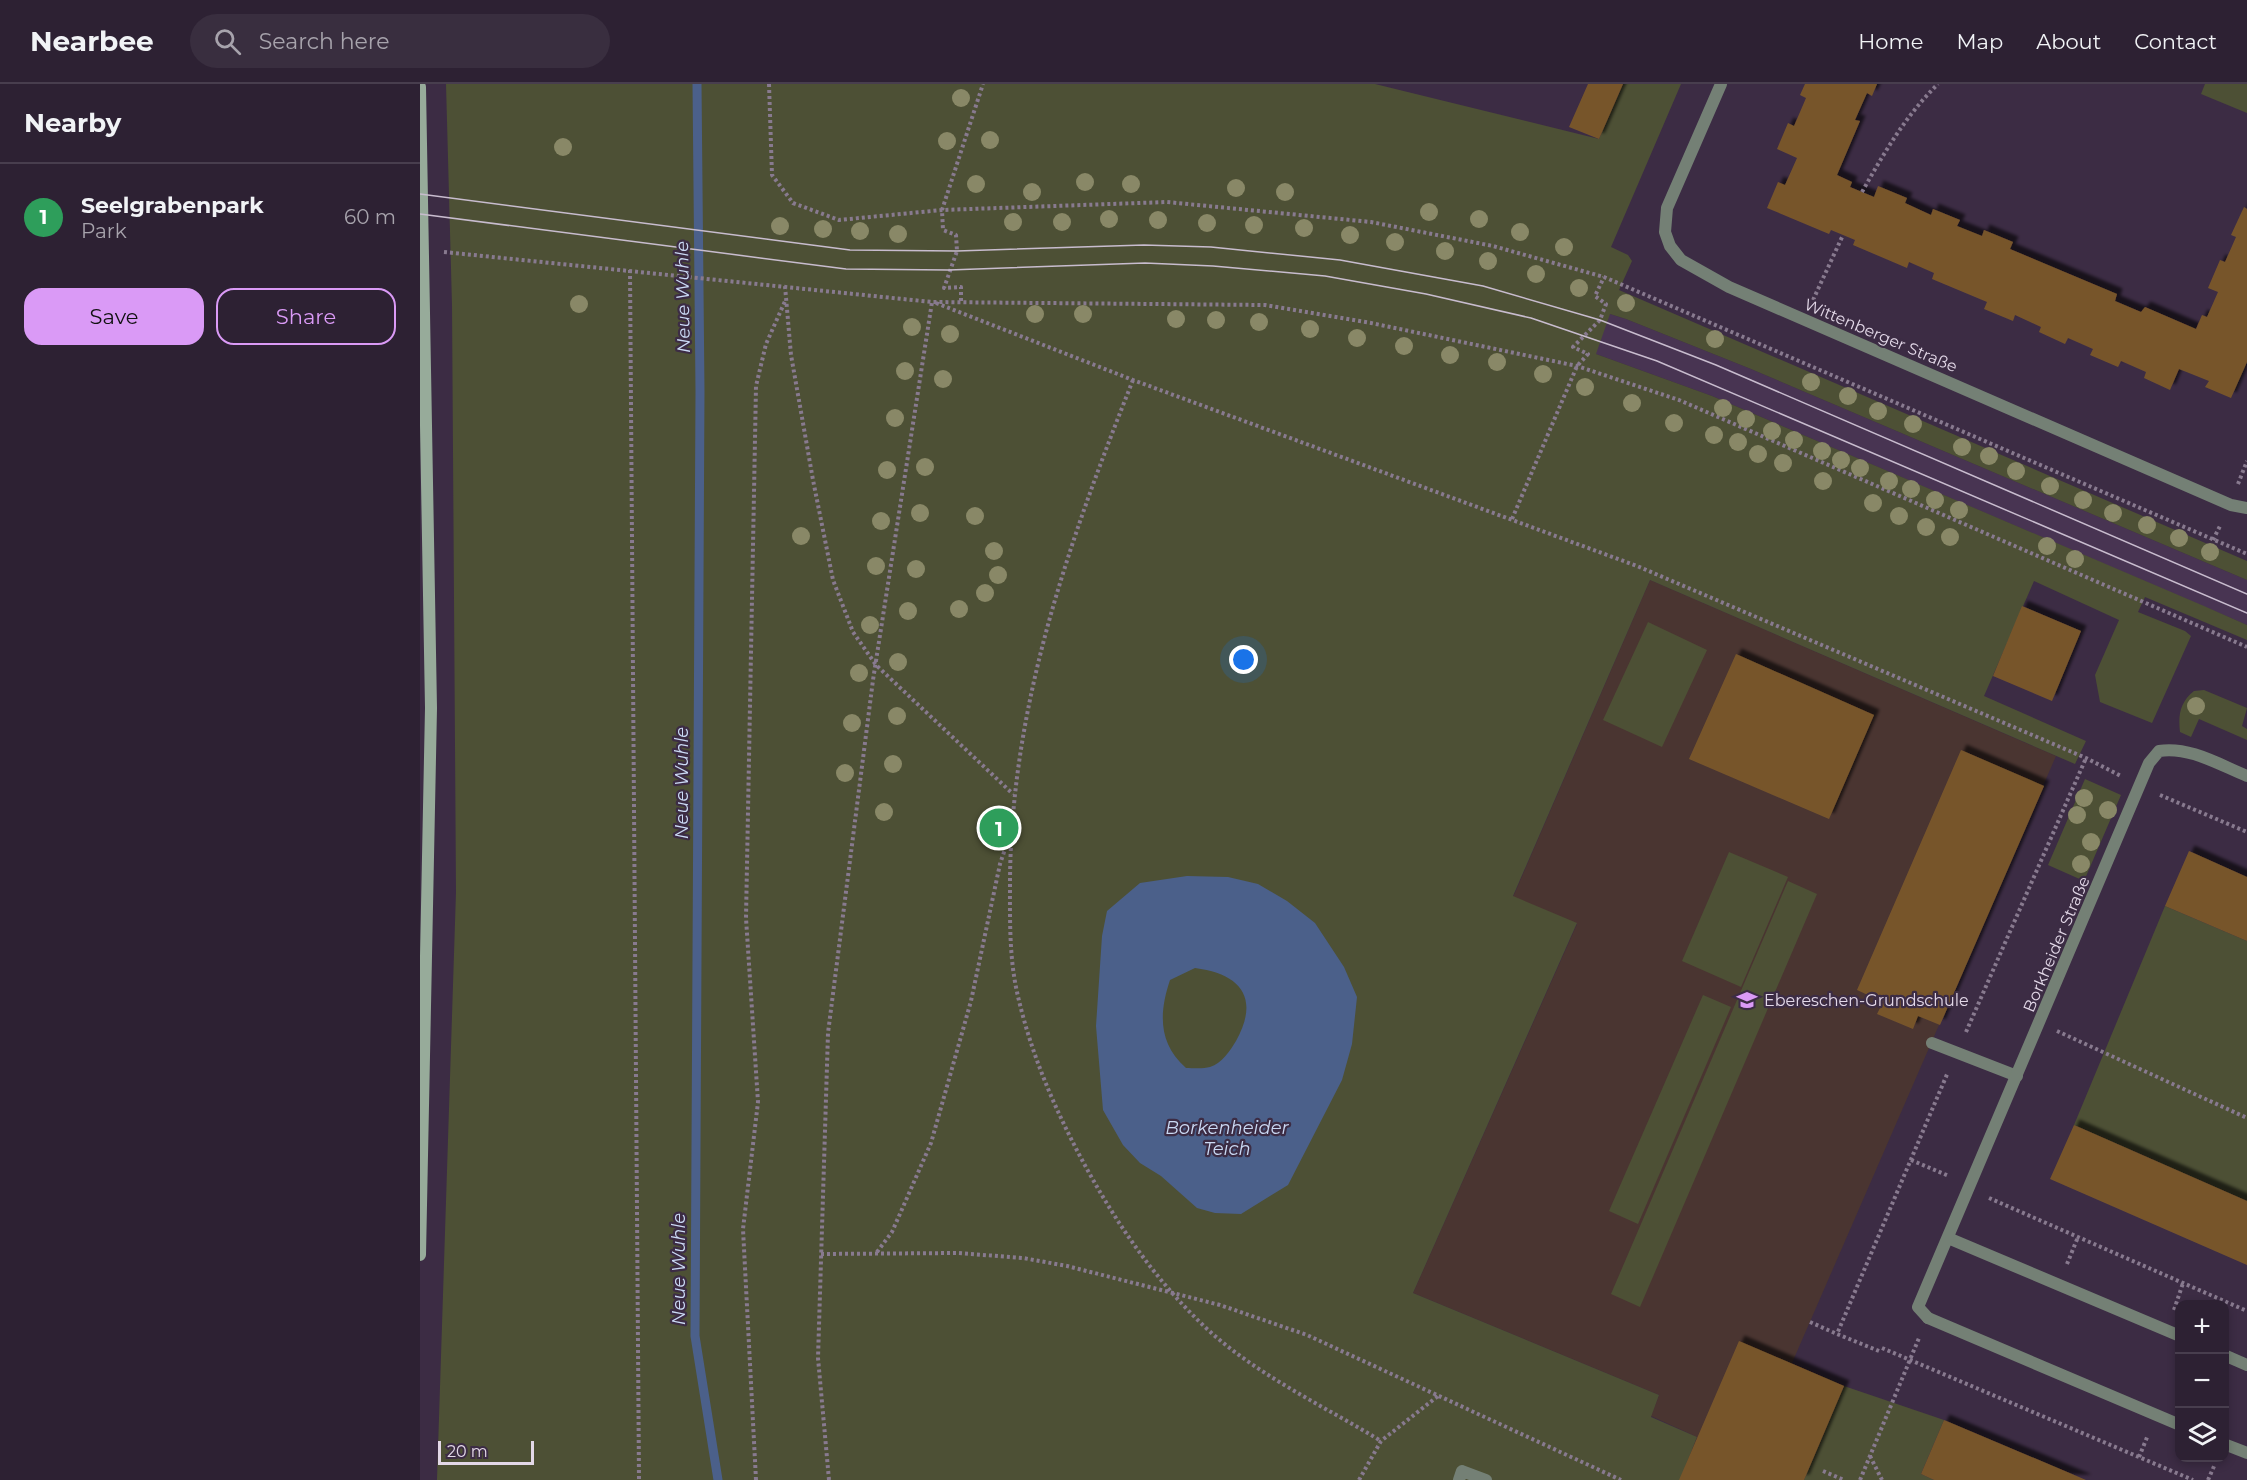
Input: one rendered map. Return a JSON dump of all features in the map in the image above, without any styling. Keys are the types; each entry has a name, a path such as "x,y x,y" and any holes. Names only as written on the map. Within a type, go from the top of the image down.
{"main road":[{"path":"420,87 431,708 420,1255"}],"street":[{"name":"Wittenberger Straße","path":"1721,84 1667,208 1665,232 1670,246 1689,266 1804,320 2230,505 2247,508"},
{"name":"Borkheider Straße","path":"1928,1318 1918,1307 2149,763 2159,751 2170,749 2203,757 2247,776"},
{"path":"1932,1043 2017,1076"},
{"path":"1948,1238 2175,1334"},
{"path":"1928,1318 2175,1423"},
{"path":"2229,1357 2247,1365"},
{"path":"2229,1446 2247,1453"},
{"path":"1459,1480 1462,1471 1486,1480"}],"path":[{"path":"769,84 772,175 793,203 838,220 942,210 1167,202 1371,222 1493,246 1604,277 2247,554"},
{"path":"961,301 961,287 944,288 957,251 956,235 943,230 942,210 983,84"},
{"path":"1862,192 1883,154 1918,104 1938,84"},
{"path":"1804,320 1843,235"},
{"path":"451,253 932,302 1265,305 1371,323 1577,366 1679,400 2247,647"},
{"path":"630,270 639,1480"},
{"path":"1512,519 1577,366 1588,354 1573,347 1600,320 1606,304 1595,297 1604,277"},
{"path":"785,286 791,355 833,580 853,632 876,665 1013,794"},
{"path":"756,1480 744,1229 758,1102 746,918 756,386 766,344 786,299"},
{"path":"932,302 1133,380 1637,566 2086,758 2140,787 2247,832"},
{"path":"830,1480 818,1358 828,1033 876,665 932,302"},
{"path":"1133,380 1090,488 1041,646 1013,794 1012,958 1017,990 1037,1061 1053,1104 1100,1194 1133,1245 1206,1327 1263,1371 1381,1441"},
{"path":"877,1252 892,1232 930,1143 971,1001 1000,864 1012,827"},
{"path":"2040,1023 2247,1118"},
{"path":"1911,1160 1970,1185"},
{"path":"1986,1196 2247,1311"},
{"path":"2058,1284 2078,1237"},
{"path":"821,1254 958,1253 1023,1258 1067,1266 1175,1293 1307,1335 1621,1480"},
{"path":"2167,1330 2183,1283"},
{"path":"1860,1480 1928,1318"},
{"path":"1810,1322 1837,1334"},
{"path":"1882,1348 2193,1480"},
{"path":"1359,1480 1381,1441 1438,1396"},
{"path":"1870,1456 1882,1480"},
{"path":"2208,1480 2215,1462"},
{"path":"1823,1471 1844,1480"}],"shaded area":[{"path":"449,186 763,229 1517,285 1626,319 1751,369 2247,580 2247,625 1712,396 1596,354 450,229"},
{"name":"Ebereschen-Grundschule","path":"1650,580 2056,756 1792,1363 1844,1386 1804,1480 1679,1480 1697,1437 1651,1416 1659,1395 1413,1293 1577,924 1513,897"}],"green space":[{"path":"446,84 1375,84 1599,139 1623,84 1681,84 1611,247 1628,255 1632,261 1619,290 2247,561 2247,580 1751,369 1626,319 1610,314 1596,354 1712,396 2204,606 2247,625 2247,640 2145,597 2138,612 2185,631 2191,636 2152,723 2100,702 2095,675 2119,620 2034,581 1984,696 2086,741 2075,764 1650,580 1513,896 1577,923 1413,1293 1659,1395 1651,1417 1697,1437 1680,1480 437,1480 456,892 452,305"},
{"path":"2205,84 2247,84 2247,113 2201,94"},
{"path":"1648,622 1707,650 1662,747 1603,720"},
{"path":"2204,690 2247,708 2242,726 2247,729 2247,740 2199,719 2191,737 2180,732 2179,720 2183,704 2194,691"},
{"path":"2085,779 2121,795 2084,881 2048,865"},
{"path":"1729,852 1788,877 1741,987 1682,961"},
{"path":"1788,881 1817,894 1640,1307 1611,1294"},
{"path":"2165,906 2247,941 2247,1201 2074,1125"},
{"path":"1703,995 1731,1007 1638,1224 1609,1211"},
{"path":"1844,1386 1944,1420 1921,1474 1934,1480 1804,1480"}],"water":[{"name":"Borkenheider Teich","path":"1187,876 1228,877 1258,884 1287,901 1315,923 1344,967 1357,997 1352,1044 1342,1080 1288,1185 1241,1214 1215,1213 1197,1208 1161,1176 1140,1163 1123,1145 1103,1110 1096,1026 1102,936 1107,911 1140,883","holes":["1195,968 1211,971 1235,982 1242,991 1246,1001 1243,1026 1231,1049 1218,1063 1207,1068 1186,1068 1170,1048 1163,1027 1166,992 1170,980"]}],"building":[{"path":"1588,84 1623,84 1599,139 1569,127"},
{"path":"1805,84 1877,84 1872,96 1867,93 1855,120 1860,121 1837,175 1852,182 1850,187 1874,197 1878,186 1907,198 1905,203 1931,215 1933,209 1960,220 1957,226 1982,236 1984,230 2013,242 2010,249 2117,294 2115,301 2141,312 2145,307 2196,329 2202,315 2207,317 2218,292 2208,288 2220,260 2225,262 2236,237 2231,235 2244,207 2247,209 2247,362 2231,398 2205,387 2209,381 2179,369 2170,390 2144,378 2146,372 2121,361 2118,367 2090,355 2093,349 2068,338 2065,344 2039,332 2041,327 2015,315 2013,321 1984,309 1987,302 1932,279 1934,273 1909,262 1907,268 1853,245 1855,240 1831,230 1829,234 1767,208 1778,182 1785,185 1797,158 1777,149 1788,123 1794,126 1806,98 1800,95"},
{"path":"2022,606 2081,631 2052,701 1993,676"},
{"path":"1736,654 1874,715 1829,819 1689,759"},
{"path":"1961,750 2044,786 1940,1025 1918,1016 1913,1029 1877,1014 1883,1002 1857,990"},
{"path":"2189,851 2247,877 2247,941 2165,906"},
{"path":"2074,1125 2247,1201 2247,1265 2050,1179"},
{"path":"1739,1341 1844,1386 1804,1480 1679,1480"},
{"path":"1944,1420 2086,1480 1934,1480 1921,1474"}],"waterway":[{"name":"Neue Wuhle","path":"697,84 700,391 695,1336 718,1480"}],"tram line":[{"path":"420,194 850,250 957,251 1144,245 1211,247 1340,260 1483,286 1600,320 1716,365 2247,594"},
{"path":"420,214 846,269 949,270 1145,263 1213,266 1325,276 1426,294 1531,318 1657,361 2247,613"}],"place":[{"name":"Seelgrabenpark","path":"999,828"},
{"name":"Ebereschen-Grundschule","path":"1747,1000"}]}
